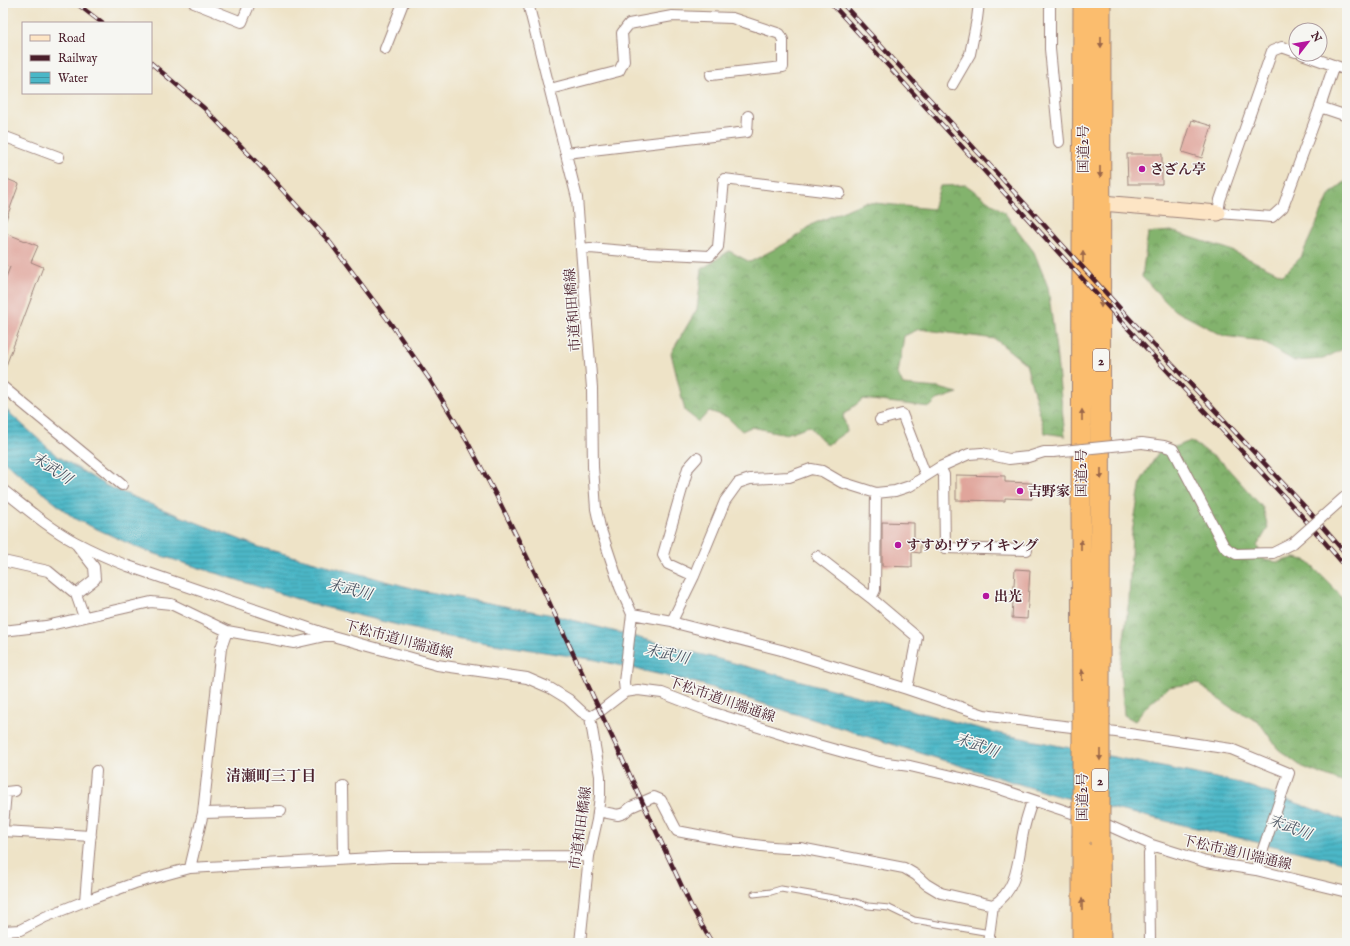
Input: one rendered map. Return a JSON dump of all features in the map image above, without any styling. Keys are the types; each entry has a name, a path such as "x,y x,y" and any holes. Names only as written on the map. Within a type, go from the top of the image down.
{"highway":[{"name":"国道2号","path":"1083,3 1092,202"},
{"name":"国道2号","path":"1101,3 1081,504 1091,715 1100,845 1101,943"},
{"name":"国道2号","path":"1082,943 1082,837 1091,715"}],"street":[{"path":"194,3 242,22 250,3"},
{"path":"385,49 403,3"},
{"name":"市道和田橋線","path":"528,3 577,198 592,388 593,467 596,509 600,527 620,587 632,614"},
{"path":"952,85 970,54 979,3"},
{"path":"1050,3 1050,49 1059,142"},
{"path":"550,89 619,71 624,60 622,32 629,24 672,16 732,18 780,34 783,40 783,67 711,75"},
{"path":"1218,212 1220,200 1272,50 1282,47 1288,49"},
{"path":"1325,62 1347,70"},
{"path":"1092,202 1272,217 1283,207 1334,65"},
{"path":"1320,107 1347,116"},
{"path":"566,153 747,132 748,116"},
{"path":"3,136 59,157"},
{"path":"582,249 590,248 710,256 718,247 724,179 840,193"},
{"path":"3,388 122,485"},
{"path":"880,420 902,414 926,476"},
{"path":"672,621 694,576 725,501 738,483 750,479 789,477 811,469 822,471 841,482 876,493 896,491 910,486 940,467 969,454 982,453 1009,459 1028,457 1044,452 1142,443 1164,446 1173,449 1224,546 1236,554 1273,553 1293,543 1347,495"},
{"path":"694,576 668,564 663,555 688,468 698,458"},
{"path":"940,467 944,475 945,548 1027,550"},
{"name":"下松市道川端通線","path":"3,490 42,520 73,541 98,554 128,566 329,634 438,665 527,678 550,688 568,699 582,712 590,716"},
{"path":"871,598 875,590 876,493"},
{"path":"73,541 94,567 95,580 76,594"},
{"path":"817,556 871,598 917,637 907,689"},
{"path":"3,561 48,570 76,594 84,617"},
{"path":"3,631 46,626 151,602 171,604 227,631 294,643 329,634"},
{"path":"590,716 599,712 625,687 632,614 672,621 782,650 984,715 1231,749 1289,773 1257,866"},
{"path":"190,868 203,813 221,648 227,631"},
{"name":"下松市道川端通線","path":"625,687 662,693 712,712 800,740 879,762 910,766 997,788 1105,824 1152,845 1206,862 1257,866 1347,892"},
{"name":"市道和田橋線","path":"580,943 589,856 598,811 600,776 590,716"},
{"path":"85,900 96,771"},
{"path":"343,786 344,859"},
{"path":"3,826 6,792 15,791"},
{"path":"598,811 618,815 624,813 631,807 654,797 661,800 677,831 745,844 800,848 904,868 941,893 993,905"},
{"path":"989,938 993,905 1006,894 1016,875 1024,828 1032,800"},
{"path":"203,813 281,811"},
{"path":"3,831 91,836"},
{"path":"1150,943 1149,854 1152,845"},
{"path":"3,931 20,930 45,917 85,900 135,883 190,868 399,857 589,856"}],"lane":[{"path":"754,894 781,889 856,902 868,906 889,908 914,920 989,938"}],"green space":[{"path":"1347,180 1347,347 1323,359 1294,361 1261,341 1224,336 1174,310 1142,277 1148,233 1171,231 1228,249 1283,275 1301,257 1330,194"},
{"path":"966,185 1004,212 1034,252 1048,287 1065,436 1045,433 1026,364 995,339 919,329 904,336 898,374 903,385 939,388 958,393 937,400 930,407 863,399 843,415 847,431 827,445 809,426 786,434 751,427 742,431 727,417 709,411 699,422 685,411 671,353 697,309 702,269 729,251 750,262 792,240 813,224 865,202 933,209 940,186"},
{"path":"1191,441 1223,463 1263,508 1268,528 1257,546 1264,560 1278,562 1294,558 1306,560 1336,590 1347,605 1347,784 1302,767 1278,749 1259,722 1228,706 1197,683 1169,687 1149,704 1135,721 1124,715 1120,667 1129,600 1132,533 1141,481 1158,453"}],"water":[{"name":"末武川","path":"3,407 56,455 105,485 259,547 423,591 553,615 997,733 1240,783 1347,821 1347,863 1054,795 697,683 596,660 442,636 316,605 143,550 75,519 3,461"}],"building":[{"path":"1192,120 1212,126 1202,158 1182,152"},
{"path":"1127,154 1162,154 1162,184 1128,184"},
{"path":"7,179 19,184 4,225 3,191"},
{"path":"3,232 38,246 31,262 43,267 4,371 3,285 10,267 3,265"},
{"path":"956,475 1005,476 1005,482 1032,483 1032,499 1005,498 1005,501 956,500"},
{"path":"882,522 914,523 914,540 920,540 920,553 912,552 912,567 882,566"},
{"path":"1015,569 1030,570 1027,619 1012,618"}],"railway":[{"path":"76,3 101,22"},
{"path":"831,3 1122,322 1300,514 1347,568"},
{"path":"842,3 1127,316 1306,508 1347,555"},
{"path":"152,64 204,108 266,172 329,241 391,324 430,380 467,441 497,497 543,589 691,906 712,943"}],"place":[{"name":"さざん亭","path":"1142,169"},
{"name":"吉野家","path":"1020,491"},
{"name":"すすめ! ヴァイキング","path":"898,545"},
{"name":"出光","path":"986,596"}],"district":[{"name":"清瀬町三丁目","path":"271,776"}]}
